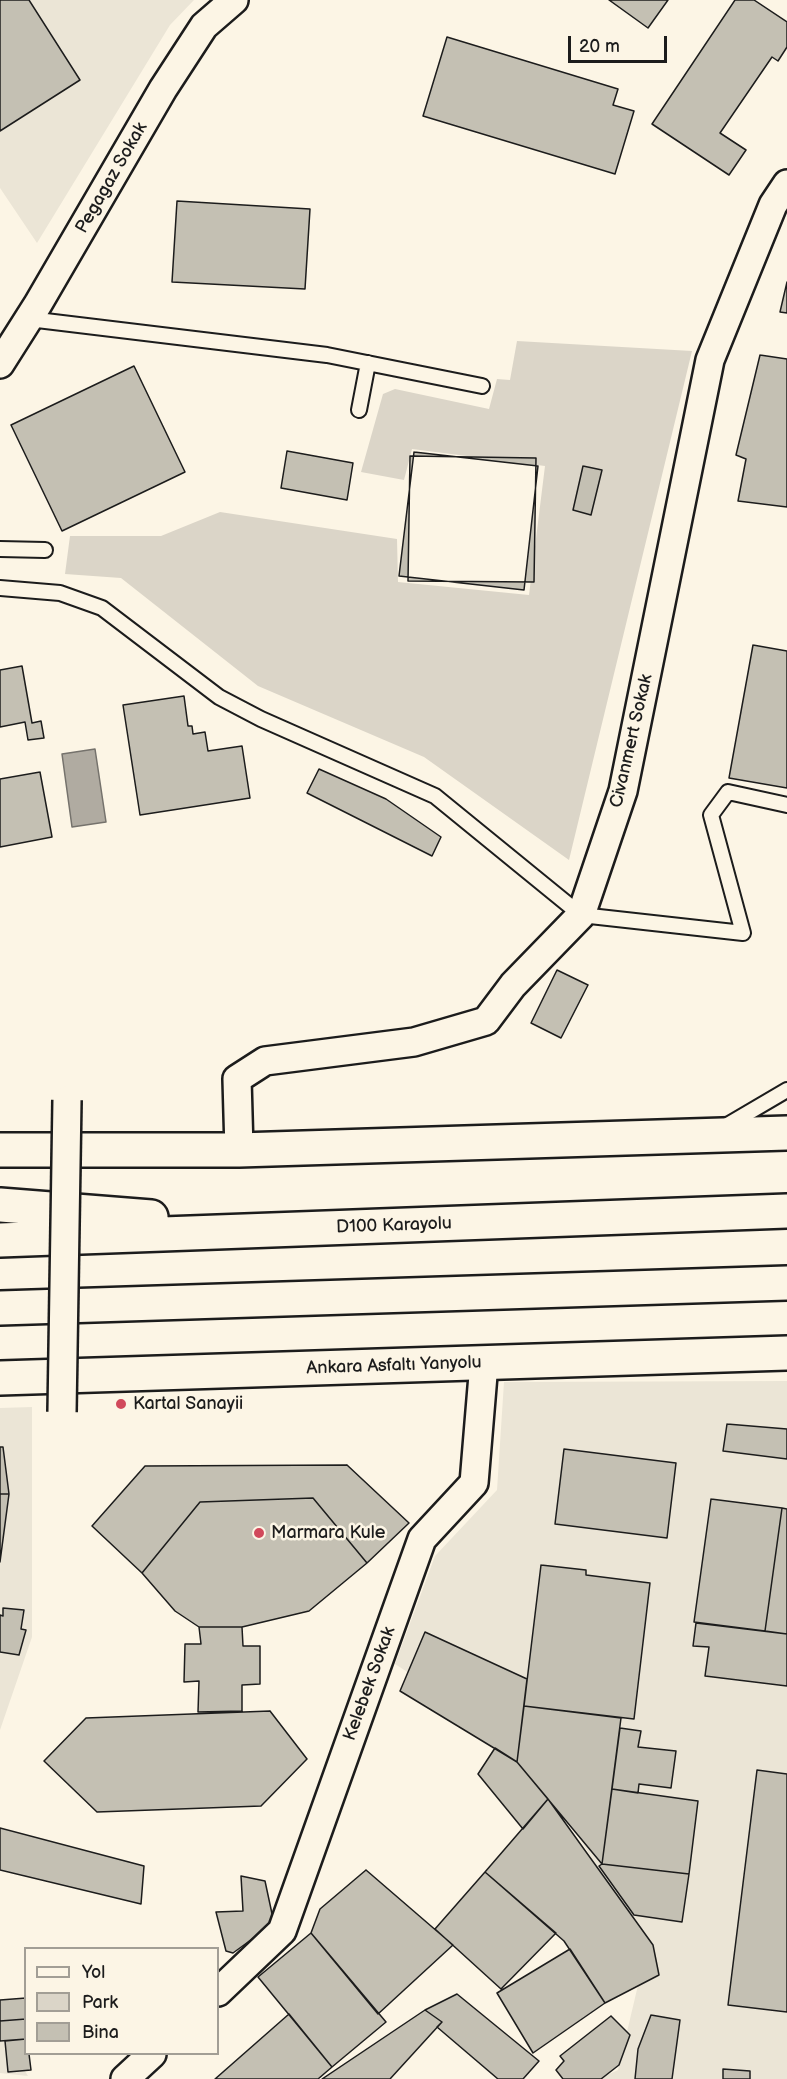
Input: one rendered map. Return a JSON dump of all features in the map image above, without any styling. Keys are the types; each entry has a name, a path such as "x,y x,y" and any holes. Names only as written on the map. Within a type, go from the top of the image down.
{"main road":[{"path":"0,1150 239,1150 787,1134"},
{"path":"0,1205 312,1230"},
{"name":"D100 Karayolu","path":"0,1240 787,1211"},
{"path":"0,1308 787,1283"},
{"name":"Ankara Asfaltı Yanyolu","path":"0,1378 787,1353"}],"street":[{"name":"Pegagaz Sokak","path":"0,364 29,319 163,89 204,26 234,0"},
{"name":"Civanmert Sokak","path":"239,1150 237,1079 265,1061 414,1042 486,1021 513,985 581,915 623,791 710,360 773,205 787,184"},
{"path":"62,1412 67,1100"},
{"name":"Kelebek Sokak","path":"219,1991 282,1932 422,1539 474,1483 484,1363"},
{"path":"125,2079 151,2055"}],"lane":[{"path":"29,319 327,355 482,386"},
{"path":"359,410 368,363"},
{"path":"0,549 45,550"},
{"path":"0,588 60,593 102,608 219,697 261,720 435,796 581,915 743,933 711,815 728,792 787,805"},
{"path":"709,1136 787,1090"}],"shaded area":[{"path":"0,0 194,0 170,25 37,243 0,188"},
{"path":"95,749 106,822 72,827 62,754"},
{"path":"787,1381 787,2079 598,2079 618,2070 647,1947 522,1746 395,1664 435,1556 497,1490 504,1382"},
{"path":"32,1407 32,1637 0,1730 0,1408"},
{"path":"0,2029 28,2076 0,2073"}],"green space":[{"path":"517,341 692,351 569,860 424,757 258,686 121,578 65,574 70,536 161,536 220,512 397,539 398,582 529,595 545,466 412,449 404,480 361,472 383,394 395,389 489,409 497,379 510,380"}],"building":[{"path":"0,0 29,0 80,80 0,131"},
{"path":"609,0 668,0 648,28"},
{"path":"735,0 754,0 787,22 787,47 778,61 772,57 720,133 746,150 729,175 652,124"},
{"path":"447,37 618,89 613,105 634,111 615,174 423,116"},
{"path":"177,201 310,209 305,289 172,282"},
{"path":"787,282 787,313 780,312"},
{"path":"760,355 787,359 787,507 738,501 746,459 736,455"},
{"path":"134,366 185,472 62,531 11,425"},
{"path":"287,451 353,463 347,500 281,488"},
{"path":"414,452 538,466 524,590 399,576"},
{"path":"410,456 536,458 534,582 408,581"},
{"path":"583,466 602,470 591,515 573,510"},
{"path":"753,645 787,651 787,788 729,778"},
{"path":"22,666 32,723 41,721 44,738 28,740 25,722 0,727 0,670"},
{"path":"184,696 188,726 192,726 193,734 205,732 208,751 242,746 250,798 140,815 123,705"},
{"path":"319,769 386,799 441,837 432,856 307,793"},
{"path":"40,772 52,837 0,847 0,779"},
{"path":"557,970 588,985 561,1038 531,1023"},
{"path":"727,1424 787,1429 787,1459 723,1451"},
{"path":"0,1447 3,1447 9,1494 0,1494"},
{"path":"564,1449 676,1463 667,1538 555,1524"},
{"path":"347,1465 409,1523 367,1563 313,1498 200,1502 142,1573 92,1526 145,1466"},
{"path":"0,1494 9,1494 0,1562"},
{"name":"Marmara Kule","path":"313,1498 367,1563 309,1611 242,1627 199,1627 175,1611 142,1573 200,1502"},
{"path":"711,1499 782,1508 765,1631 694,1622"},
{"path":"782,1508 787,1509 787,1634 765,1631"},
{"path":"541,1565 586,1570 586,1575 650,1583 634,1719 524,1706"},
{"path":"3,1608 24,1610 21,1629 26,1630 19,1655 0,1652 0,1615 3,1616"},
{"path":"696,1623 787,1634 787,1686 705,1676 709,1647 693,1646"},
{"path":"199,1627 242,1627 243,1646 260,1646 260,1684 242,1685 242,1711 198,1712 199,1681 184,1682 185,1644 201,1644"},
{"path":"425,1632 527,1679 517,1762 400,1691"},
{"path":"524,1706 621,1718 602,1864 517,1762"},
{"path":"270,1711 307,1759 261,1806 97,1812 44,1761 86,1718"},
{"path":"620,1728 641,1731 638,1747 676,1751 671,1788 639,1784 638,1793 612,1789"},
{"path":"495,1748 517,1762 548,1799 523,1829 478,1774"},
{"path":"757,1770 787,1774 787,2012 728,2005"},
{"path":"612,1789 698,1801 689,1874 602,1864"},
{"path":"548,1799 653,1945 659,1975 605,2003 564,1941 485,1872"},
{"path":"0,1828 144,1866 141,1904 0,1870"},
{"path":"602,1864 689,1874 682,1922 634,1915 599,1866"},
{"path":"366,1870 453,1945 378,2014 311,1933 320,1909"},
{"path":"485,1872 556,1933 501,1989 435,1929"},
{"path":"241,1876 265,1881 274,1923 233,1953 226,1951 216,1912 243,1911"},
{"path":"311,1933 386,2022 332,2067 258,1977"},
{"path":"570,1949 605,2003 533,2053 497,1993"},
{"path":"457,1994 539,2061 523,2079 498,2079 437,2027 442,2022 425,2010"},
{"path":"24,1998 24,2019 0,2021 0,2000"},
{"path":"425,2010 442,2022 390,2079 322,2079"},
{"path":"289,2014 332,2067 318,2079 215,2079"},
{"path":"651,2015 680,2020 672,2079 635,2079 638,2049"},
{"path":"611,2016 630,2035 619,2065 601,2079 563,2079 556,2070 564,2061 560,2056"},
{"path":"24,2019 24,2039 0,2041 0,2021"},
{"path":"24,2039 24,2055 29,2055 31,2070 8,2072 5,2041"},
{"path":"723,2069 750,2071 750,2079 723,2079"}],"place":[{"name":"Kartal Sanayii","path":"121,1404"},
{"name":"Marmara Kule","path":"259,1533"}]}
